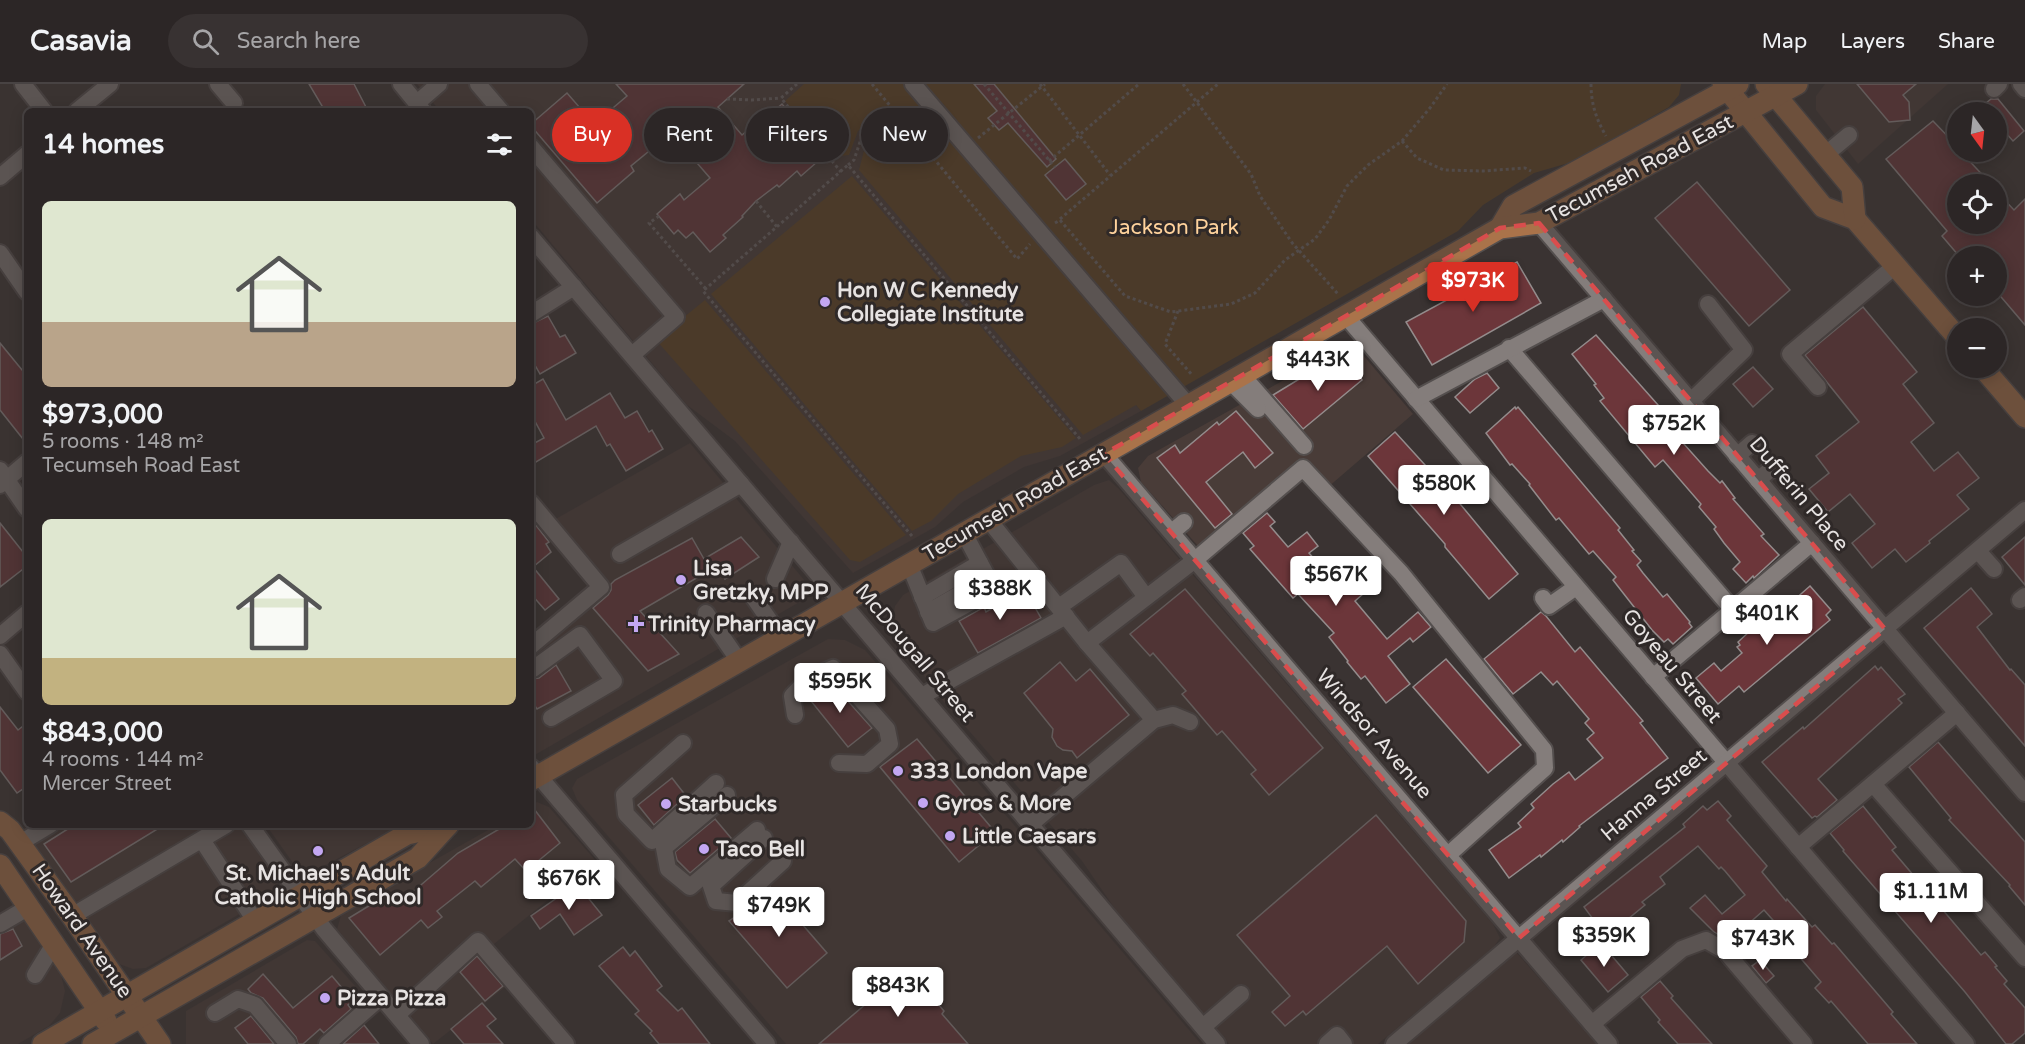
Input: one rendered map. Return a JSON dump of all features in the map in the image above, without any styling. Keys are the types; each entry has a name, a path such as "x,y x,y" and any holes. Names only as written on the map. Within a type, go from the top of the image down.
{"main road":[{"name":"Tecumseh Road East","path":"534,773 739,661 1500,228 1539,223 1746,112 1771,90 1797,84"},
{"name":"Tecumseh Road East","path":"1500,228 1513,206 1730,86"},
{"path":"1730,86 1746,112 1823,207 1855,219 1947,325"},
{"path":"1771,90 1852,187 1855,219"},
{"path":"1992,378 2023,411"},
{"name":"Howard Avenue","path":"0,822 10,830 72,915 160,1044"},
{"path":"43,1044 407,834 434,828"},
{"path":"93,1044 118,1038 141,1016 418,858 445,828"},
{"name":"Howard Avenue","path":"0,865 118,1038"}],"street":[{"path":"23,84 42,108"},
{"path":"81,108 110,84"},
{"path":"218,84 234,104"},
{"path":"400,84 420,107 439,84"},
{"path":"478,84 498,108"},
{"path":"913,84 1188,405"},
{"path":"2021,84 2025,89"},
{"path":"1825,155 1849,135"},
{"path":"534,151 676,317 632,355"},
{"path":"0,177 24,157"},
{"name":"Dufferin Place","path":"1539,223 2025,793"},
{"name":"McDougall Street","path":"534,240 1217,1044"},
{"path":"0,253 24,288"},
{"path":"1818,387 1790,354 1895,266"},
{"path":"534,312 574,287"},
{"path":"1416,399 1604,299"},
{"path":"1691,401 1744,350 1708,304"},
{"name":"Goyeau Street","path":"1345,315 1966,1044"},
{"path":"1509,348 1732,610"},
{"path":"1236,378 1257,409"},
{"path":"1236,378 1304,446"},
{"path":"1737,456 1752,444"},
{"name":"Windsor Avenue","path":"1104,454 1178,527 1195,560 1592,1024 1604,1042"},
{"path":"24,464 2,478 24,505"},
{"path":"1087,643 1195,560 1303,468 1401,573 1544,750 1545,768 1448,855"},
{"path":"1758,480 1772,469"},
{"path":"620,554 741,484"},
{"path":"534,507 601,587 534,643"},
{"name":"Hanna Street","path":"1394,1044 2025,510"},
{"path":"988,519 1087,643 1154,720"},
{"path":"909,564 933,623 995,589 964,533"},
{"path":"775,579 791,542"},
{"path":"1653,677 1812,543"},
{"path":"1978,550 1994,569"},
{"path":"922,696 1062,612 1121,563 1146,597"},
{"path":"925,604 984,571"},
{"path":"1543,598 1549,606 1576,587"},
{"path":"752,595 781,637"},
{"path":"706,613 739,661"},
{"path":"0,636 24,616"},
{"path":"534,668 580,636 614,681 551,718"},
{"path":"0,654 24,688"},
{"path":"795,715 792,696 808,679 832,668 887,729 890,744 867,764 839,763"},
{"path":"1798,847 1957,713"},
{"path":"1031,824 1154,720 1173,715 1190,722"},
{"path":"683,743 624,795 626,814 652,841 721,789 664,848 668,869 690,887 761,834 711,886 716,901 736,903 783,861"},
{"path":"534,775 767,1044"},
{"path":"1873,783 2025,958"},
{"path":"20,843 45,828"},
{"path":"72,915 221,828"},
{"path":"252,828 315,917 422,1044"},
{"path":"202,840 256,922"},
{"path":"0,924 29,907"},
{"path":"1592,1024 1682,949 1706,940 1725,951 1804,1044"},
{"path":"397,1015 478,941 566,1044"},
{"path":"35,975 54,944"},
{"path":"1203,1027 1241,994"},
{"path":"327,1044 381,997"},
{"path":"214,1013 238,999 255,1005 288,1044"},
{"path":"1327,1044 1337,1035 1344,1044"}],"path":[{"path":"727,99 781,98 797,84"},
{"path":"984,84 1055,167"},
{"path":"1049,161 1139,84"},
{"path":"1184,84 1251,174 1260,196 1299,250 1338,294"},
{"path":"1049,228 1218,84"},
{"path":"1060,220 1125,296 1171,312 1231,304 1255,293 1285,260 1315,239 1329,220 1347,186 1368,165 1402,141 1447,84"},
{"path":"1591,84 1591,101 1599,124 1608,139"},
{"path":"874,85 892,108"},
{"path":"977,139 1010,114 1042,85 1110,175"},
{"path":"781,98 841,172"},
{"path":"861,138 854,160 703,291 912,536"},
{"path":"1402,141 1417,158 1444,170 1483,171 1525,168 1531,171"},
{"path":"937,162 1017,259 1034,240"},
{"path":"848,165 1080,439"},
{"path":"756,201 777,227"},
{"path":"659,216 650,223 706,289"},
{"path":"1178,311 1165,344 1193,376"}],"highlighted area":[{"path":"1539,223 1885,629 1519,938 1104,454 1500,228"}],"shaded area":[{"name":"Hon W C Kennedy Collegiate Institute","path":"417,84 867,84 887,108 861,108 861,162 932,162 1141,411 1060,456 1024,467 963,502 935,527 853,573 735,441 687,405 534,223 534,108 437,108"},
{"path":"1825,84 1948,84 1858,164 1816,110 1816,96"},
{"path":"1352,342 1413,414 1320,494 1300,476 1207,556 1141,482 1138,468 1148,456"},
{"path":"690,443 815,593 534,755 534,636 592,587 545,525"},
{"path":"1109,480 1493,924 1500,938 1493,948 1378,1044 1229,1044 1124,922 1082,861 944,702 893,635 892,622 895,606 903,595 1094,485"},
{"path":"828,639 845,640 865,650 1201,1044 786,1044 577,800 572,788 577,779"},
{"path":"537,802 549,807 596,861 489,948 514,980 433,1044 337,929 342,912 492,828 534,828 534,804"},
{"path":"29,828 242,828 272,869 277,885 269,897 146,968 133,969 119,964 110,957 24,831"},
{"name":"St. Michael's Adult Catholic High School","path":"268,828 395,828 303,877"},
{"path":"16,909 61,975 65,991 60,1013 49,1026 18,1044 0,1044 0,919"},
{"path":"307,940 315,941 372,1005 326,1044 186,1044 186,1011"},
{"path":"1516,952 1597,1044 1408,1044 1417,1037"}],"green space":[{"name":"Jackson Park","path":"804,84 1681,84 1679,95 1669,107 1572,162 1534,173 1483,205 1458,231 1141,411 1136,405 1083,435 859,170 861,162 948,162 948,108 861,108 861,128 849,155 849,108 791,108 785,101"},
{"path":"852,176 1076,438 1062,447 1021,456 958,494 931,521 912,531 711,294"},
{"path":"705,300 906,535 860,562 850,560 656,340"}],"building":[{"path":"309,84 354,84 366,108 323,108"},
{"path":"616,84 744,84 719,108 644,108 644,155 631,166 634,171 597,203 562,162 632,162 632,108 613,108 627,96"},
{"path":"974,84 994,84 1056,159 1047,167 1008,123 999,130 988,118 997,111"},
{"path":"1857,84 1916,84 1903,95 1909,102 1910,120 1889,122"},
{"path":"567,93 580,108 552,108 552,150 534,130 534,121"},
{"path":"1991,99 1998,99 2000,102 1987,102"},
{"path":"2007,110 2024,131 2013,141 2007,134"},
{"path":"1933,121 1947,136 1947,162 1970,162 1982,174 1947,174 1947,231 1886,159"},
{"path":"734,126 742,135 746,132 746,162 817,162 801,176 797,171 779,187 777,185 756,201 743,217 723,235 726,238 710,252 693,232 686,238 678,230 674,234 657,214 680,194 684,200 710,178 696,162 734,162"},
{"path":"1065,159 1086,184 1066,200 1045,175"},
{"path":"1697,182 1790,290 1749,326 1655,218"},
{"path":"2025,199 2025,325 2007,304 2007,246 1950,246 1942,236 1947,231 1947,234 2007,234 2007,203 2014,210"},
{"path":"1517,262 1541,303 1432,365 1406,322"},
{"path":"1863,307 1917,372 1903,384 1934,423 1911,442 1934,471 1958,452 1979,478 1957,495 1969,509 1929,541 1930,543 1906,562 1895,549 1872,568 1852,543 1875,524 1850,494 1828,512 1809,489 1829,473 1816,456 1859,422 1805,355"},
{"path":"548,316 560,337 565,335 576,353 540,374 534,363 534,323"},
{"path":"1596,335 1674,423 1672,424 1686,441 1683,443 1720,483 1722,481 1735,498 1733,499 1764,534 1761,536 1779,555 1754,578 1753,576 1746,583 1733,569 1740,562 1699,507 1701,504 1663,460 1655,467 1600,401 1604,398 1594,385 1596,384 1572,354"},
{"path":"0,343 24,372 24,440 0,410"},
{"path":"1341,356 1362,380 1303,429 1273,395 1314,370 1318,375"},
{"path":"1753,367 1773,389 1753,407 1733,384"},
{"path":"1487,373 1499,388 1470,413 1455,397 1475,379"},
{"path":"543,379 566,420 610,393 625,418 637,411 649,432 652,430 663,449 626,471 610,444 607,446 596,426 534,463 534,443 544,438 534,420 534,384"},
{"path":"1515,407 1516,409 1518,407 1620,528 1618,530 1641,561 1637,565 1643,573 1663,597 1667,594 1690,622 1692,627 1673,644 1668,639 1664,642 1652,630 1613,580 1616,577 1593,551 1589,554 1559,518 1556,520 1530,484 1512,464 1510,465 1486,433"},
{"path":"1236,411 1273,453 1255,468 1243,452 1206,482 1232,514 1215,528 1157,458 1175,445 1180,453 1217,422 1219,425"},
{"path":"1395,432 1456,499 1518,574 1489,599 1445,547 1445,544 1368,456"},
{"path":"1267,513 1275,522 1270,526 1288,547 1307,532 1318,546 1309,553 1329,576 1341,566 1363,594 1355,601 1387,639 1418,612 1431,627 1413,642 1410,638 1388,656 1410,684 1386,703 1365,676 1361,679 1347,662 1329,637 1334,633 1298,594 1293,598 1250,549 1254,546 1243,533"},
{"path":"0,523 24,553 24,568 0,587"},
{"path":"534,523 549,542 546,544 551,552 534,566"},
{"path":"741,537 759,557 725,579 717,566 640,611 679,654 648,671 593,608 608,595 611,584 615,580 692,538 704,559"},
{"path":"2025,537 2025,585 2002,557"},
{"path":"534,568 559,599 545,610 534,597"},
{"path":"1810,586 1831,610 1826,615 1830,620 1744,692 1739,686 1718,704 1696,678 1714,663 1721,671 1742,653 1737,647 1740,645 1738,642 1762,620 1765,624 1772,618 1798,606 1793,601"},
{"path":"1971,588 1992,614 1977,627 2010,670 2025,685 2025,746 1924,628"},
{"path":"1185,589 1323,748 1269,795 1251,774 1256,770 1222,731 1217,735 1182,694 1186,691 1153,653 1150,656 1130,634"},
{"path":"1025,590 1041,618 978,653 959,621 984,607 986,612"},
{"path":"1541,612 1575,652 1580,647 1643,721 1640,723 1668,758 1579,826 1563,842 1562,840 1509,878 1489,850 1521,827 1518,823 1534,808 1531,804 1553,784 1569,772 1575,780 1603,758 1587,739 1594,733 1585,723 1589,719 1557,681 1553,685 1541,672 1513,694 1484,659"},
{"path":"1446,659 1521,745 1488,773 1413,687"},
{"path":"1060,662 1076,681 1090,669 1129,715 1077,758 1072,751 1063,750 1057,746 1052,737 1053,729 1024,693"},
{"path":"556,665 571,691 537,709 534,704 534,679 539,678"},
{"path":"1875,666 1878,670 1881,667 1905,694 1898,699 1902,703 1818,779 1837,800 1817,817 1812,818 1762,762 1803,727 1804,729"},
{"path":"830,681 872,728 848,747 807,696"},
{"path":"0,707 18,730 24,725 24,788 17,793 0,770"},
{"path":"917,739 995,832 959,862 880,767"},
{"path":"1938,742 2025,842 2025,905 2010,885 1949,820 1951,818 1909,767"},
{"name":"Starbucks","path":"672,778 686,796 654,825 638,805"},
{"path":"1718,801 1731,816 1727,820 1767,866 1762,872 1812,927 1815,925 1832,944 1834,943 1917,1044 1868,1044 1831,1001 1829,1003 1815,988 1821,982 1785,940 1788,937 1764,910 1729,941 1714,932 1690,908 1705,895 1722,914 1745,895 1725,871 1721,867 1719,869 1698,846 1660,877 1665,884 1642,902 1645,905 1622,924 1626,930 1610,942 1584,907 1685,827 1683,824 1703,806 1707,810"},
{"path":"1863,806 1896,847 1892,850 1981,955 1985,952 1997,966 1995,967 2007,981 2004,984 2025,1008 2025,1033 2012,1044 2006,1044 1965,992 1830,833"},
{"path":"534,809 560,843 526,871 515,859 481,887 475,881 437,911 442,917 428,928 421,920 380,955 349,918 390,893 400,903 458,853 501,828 534,828"},
{"path":"1376,815 1466,921 1464,942 1418,984 1387,946 1306,1015 1303,1011 1285,1026 1272,1012 1290,996 1237,935"},
{"name":"Taco Bell","path":"715,819 731,838 690,873 677,860 675,852"},
{"path":"69,828 159,828 71,882 44,844"},
{"path":"577,884 602,915 574,935 560,914 540,929 531,916"},
{"path":"770,887 827,953 787,988 729,921 744,911"},
{"path":"13,929 22,946 0,960 0,934"},
{"path":"1601,943 1628,975 1608,992 1581,960"},
{"path":"623,947 630,956 635,951 662,986 657,990 678,1011 682,1008 710,1044 659,1044 650,1033 652,1031 635,1014 639,1011 599,966"},
{"path":"477,956 503,986 485,1001 460,972"},
{"path":"1760,960 1774,976 1766,983 1752,966"},
{"path":"908,968 944,1011 942,1014 968,1044 819,1044"},
{"path":"263,974 293,1008 332,976 353,1001 348,1005 351,1009 324,1033 320,1029 303,1044 298,1044 296,1037 263,998 251,993 248,989"},
{"path":"1660,981 1673,996 1671,998 1712,1044 1678,1044 1658,1022 1660,1020 1641,997"},
{"path":"482,1003 496,1019 487,1026 503,1044 464,1044 451,1029"},
{"path":"251,1016 274,1044 248,1044 235,1028"},
{"path":"364,1025 379,1044 343,1044"}],"place":[{"name":"Hon W C Kennedy Collegiate Institute","path":"825,302"},
{"name":"Lisa Gretzky, MPP","path":"681,580"},
{"name":"Trinity Pharmacy","path":"636,624"},
{"name":"333 London Vape","path":"898,771"},
{"name":"Gyros & More","path":"923,803"},
{"name":"Starbucks","path":"666,804"},
{"name":"Little Caesars","path":"950,836"},
{"name":"Taco Bell","path":"704,849"},
{"name":"St. Michael's Adult Catholic High School","path":"318,851"},
{"name":"Pizza Pizza","path":"325,998"}]}
